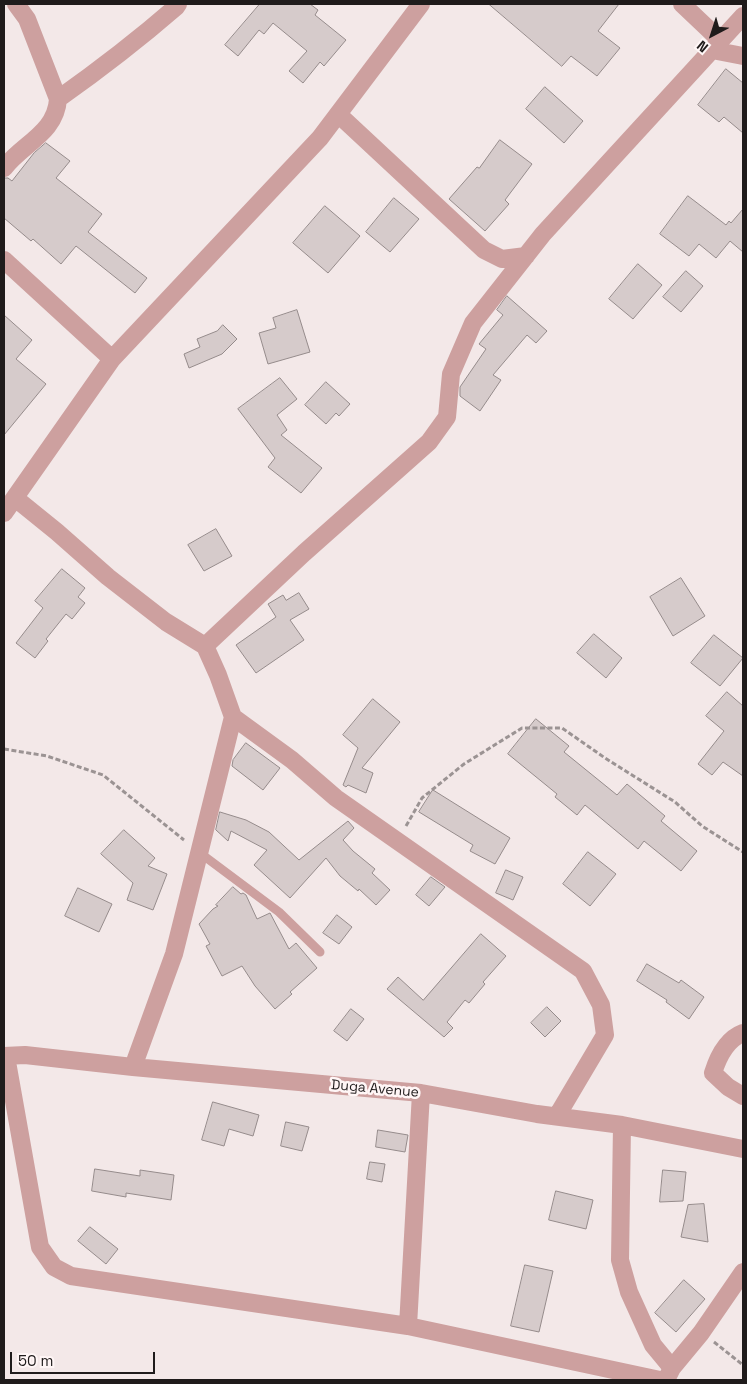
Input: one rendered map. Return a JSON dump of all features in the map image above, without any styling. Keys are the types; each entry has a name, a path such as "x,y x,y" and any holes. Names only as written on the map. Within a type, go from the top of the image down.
{"street":[{"path":"4,168 53,120 58,99 27,19 16,4"},
{"path":"58,99 146,34 178,4"},
{"path":"4,513 112,359 320,138 421,4"},
{"path":"682,4 716,46 743,56"},
{"path":"205,646 304,552 429,442 447,417 451,374 473,323 543,234 743,16"},
{"path":"338,114 484,250 502,259 526,256"},
{"path":"4,260 112,359"},
{"path":"15,498 151,611 205,646 218,674 233,717 174,954 134,1067"},
{"path":"233,717 292,760 336,798 583,971 601,1005 605,1035 557,1116"},
{"path":"743,1033 736,1035 719,1056 713,1073 728,1087 743,1096"},
{"name":"Duga Avenue","path":"5,1056 25,1054 134,1067 421,1093 537,1114 622,1126 743,1149"},
{"path":"5,1056 40,1248 54,1267 71,1276 408,1326 666,1376"},
{"path":"408,1326 421,1093"},
{"path":"622,1126 620,1260 629,1292 666,1376"},
{"path":"666,1376 701,1333 743,1272"}],"lane":[{"path":"200,853 279,912 320,952"}],"path":[{"path":"397,841 422,798 464,764 522,728 562,728 605,758 675,802 702,826 743,852"},
{"path":"4,749 47,756 103,774 200,853"},
{"path":"701,1333 743,1365"}],"building":[{"path":"260,4 310,4 318,10 315,15 346,40 324,66 320,62 303,83 289,71 307,51 273,23 264,34 259,30 238,56 225,45"},
{"path":"489,4 619,4 598,31 620,48 597,76 571,56 562,66"},
{"path":"726,69 743,83 743,133 724,117 719,122 698,105"},
{"path":"545,87 583,121 564,143 526,109"},
{"path":"500,140 532,164 505,200 509,204 485,231 449,199 477,167 479,168"},
{"path":"46,143 70,161 56,178 102,214 88,232 147,278 135,293 76,246 61,264 33,239 31,241 4,218 4,178 12,181 34,153"},
{"path":"688,196 726,225 729,221 731,223 743,209 743,252 730,241 716,258 699,244 689,256 660,234"},
{"path":"394,198 419,219 390,252 366,232"},
{"path":"325,206 360,236 328,273 293,243"},
{"path":"638,264 662,285 633,319 609,299"},
{"path":"686,271 703,286 681,312 663,297"},
{"path":"507,296 547,331 536,343 527,335 493,375 501,380 480,411 460,396 460,387 486,349 479,344 503,315 497,310"},
{"path":"297,310 310,352 268,364 259,333 276,328 273,318"},
{"path":"4,315 32,340 16,359 46,384 4,435"},
{"path":"223,325 237,339 222,354 189,368 184,354 200,347 197,339 217,331"},
{"path":"280,378 297,399 277,415 287,430 281,435 322,468 301,493 268,467 275,458 238,409"},
{"path":"326,382 350,404 339,416 336,413 326,424 305,405"},
{"path":"216,529 232,556 204,571 188,545"},
{"path":"62,569 85,588 78,597 85,603 72,619 66,614 46,639 48,641 35,658 16,643 43,608 35,601"},
{"path":"681,578 705,616 673,636 650,597"},
{"path":"299,593 309,609 290,620 304,640 256,673 236,645 276,617 268,604 283,595 286,600"},
{"path":"594,634 622,658 606,678 577,653"},
{"path":"714,635 743,658 720,686 691,663"},
{"path":"727,692 743,706 743,776 723,762 712,775 698,764 724,731 706,716"},
{"path":"373,699 400,722 362,768 373,773 366,793 348,785 346,787 343,785 358,748 343,735"},
{"path":"536,719 569,746 564,752 617,795 627,784 665,816 661,821 697,851 681,871 644,841 638,849 585,805 577,815 555,797 557,794 508,754"},
{"path":"246,743 280,768 263,790 232,766 233,760"},
{"path":"433,790 510,838 495,864 470,851 473,845 419,812"},
{"path":"220,812 246,820 269,832 299,860 348,821 354,828 343,840 375,869 372,873 390,890 376,905 359,889 358,891 340,876 326,858 290,898 254,865 267,850 231,831 228,841 216,830"},
{"path":"124,830 155,858 148,866 167,874 153,910 127,900 133,883 101,854"},
{"path":"588,852 616,874 590,906 563,884"},
{"path":"506,870 523,877 513,900 496,893"},
{"path":"431,877 445,887 429,906 416,895"},
{"path":"233,887 241,894 246,895 257,919 270,913 289,949 296,943 317,968 290,992 292,994 275,1009 255,986 242,966 222,976 206,946 210,944 199,924 218,906 216,905"},
{"path":"78,888 112,904 99,932 65,916"},
{"path":"337,915 352,927 339,944 323,933"},
{"path":"481,934 506,956 483,982 485,984 469,1003 465,1000 447,1022 453,1028 444,1037 387,989 398,977 423,1000"},
{"path":"647,964 679,983 681,980 704,997 689,1019 666,1002 667,1000 637,981"},
{"path":"547,1007 561,1021 545,1037 531,1023"},
{"path":"351,1009 364,1019 347,1041 334,1031"},
{"path":"213,1102 259,1115 253,1136 229,1129 224,1146 202,1140"},
{"path":"286,1122 309,1127 302,1151 281,1146"},
{"path":"378,1130 408,1135 405,1152 376,1147"},
{"path":"370,1162 385,1164 382,1182 367,1179"},
{"path":"95,1169 140,1176 140,1170 174,1175 171,1200 126,1193 126,1197 92,1191"},
{"path":"663,1170 686,1172 683,1201 660,1202"},
{"path":"556,1191 593,1200 586,1229 549,1220"},
{"path":"704,1204 708,1242 681,1237 688,1205"},
{"path":"90,1227 118,1249 106,1264 78,1241"},
{"path":"525,1265 553,1271 539,1332 511,1326"},
{"path":"684,1280 705,1299 676,1332 655,1313"}]}
